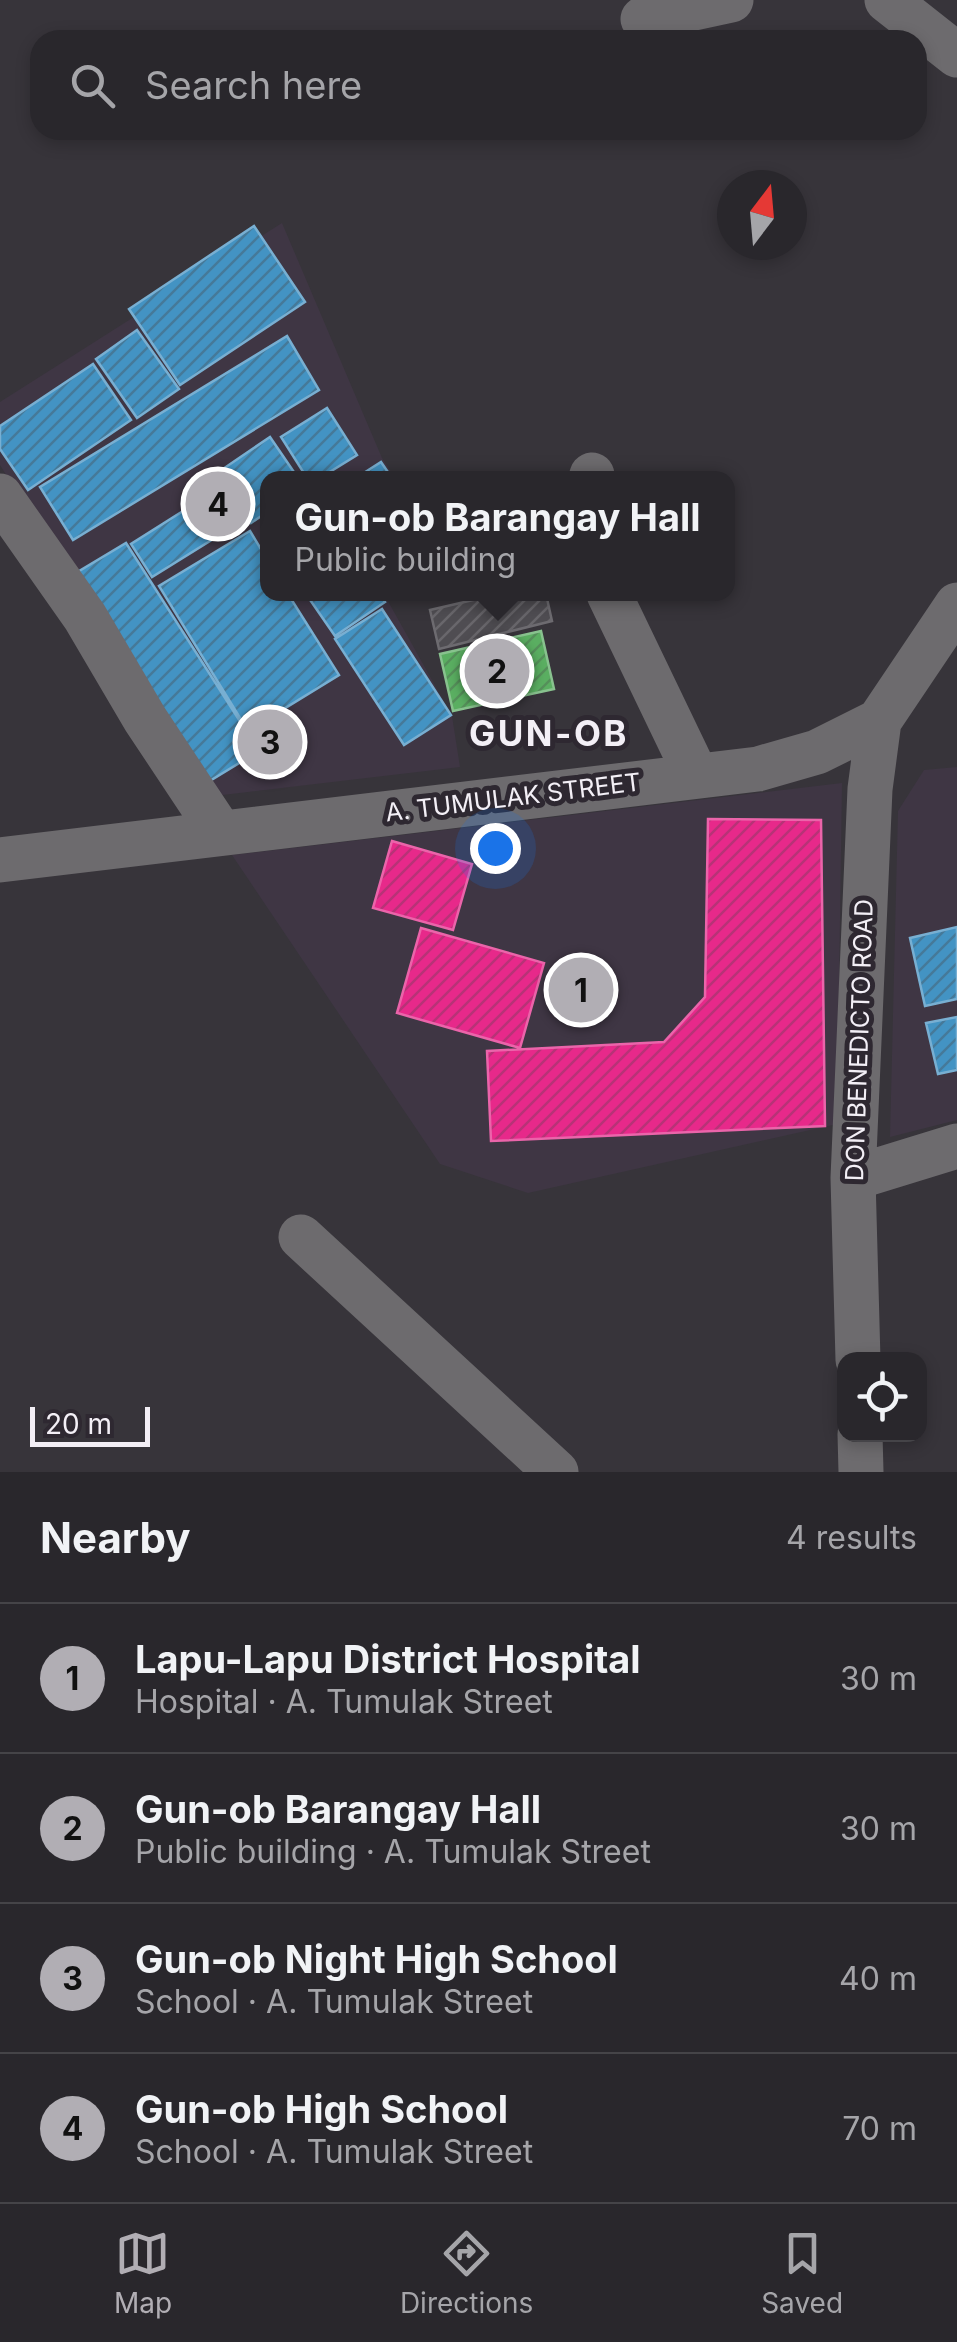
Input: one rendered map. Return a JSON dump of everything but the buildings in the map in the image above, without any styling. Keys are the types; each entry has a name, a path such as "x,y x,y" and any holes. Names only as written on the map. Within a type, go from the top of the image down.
{"street":[{"path":"643,19 731,0"},
{"path":"887,0 925,30"},
{"path":"927,31 957,55"},
{"path":"0,496 86,617 145,719 220,832"},
{"path":"612,601 696,775"},
{"name":"A. TUMULAK STREET","path":"0,860 758,769 817,752 879,720 957,605"},
{"name":"DON BENEDICTO ROAD","path":"858,1352 853,1178 870,789 879,720"},
{"path":"853,1178 957,1146"},
{"path":"301,1237 556,1472"},
{"path":"860,1442 860,1472"}],"shaded area":[{"path":"282,223 390,471 260,471 260,601 388,601 452,716 460,767 206,797 0,465 0,402"},
{"path":"957,767 957,1120 890,1137 898,811 924,770"},
{"path":"842,783 837,1124 528,1193 440,1164 232,855"}],"place":[{"name":"Gun-ob High School","path":"218,504"},
{"name":"Gun-ob Barangay Hall","path":"497,671"},
{"name":"Gun-ob Night High School","path":"270,742"},
{"name":"Lapu-Lapu District Hospital","path":"581,990"}],"district":[{"name":"GUN-OB","path":"549,734"}]}
